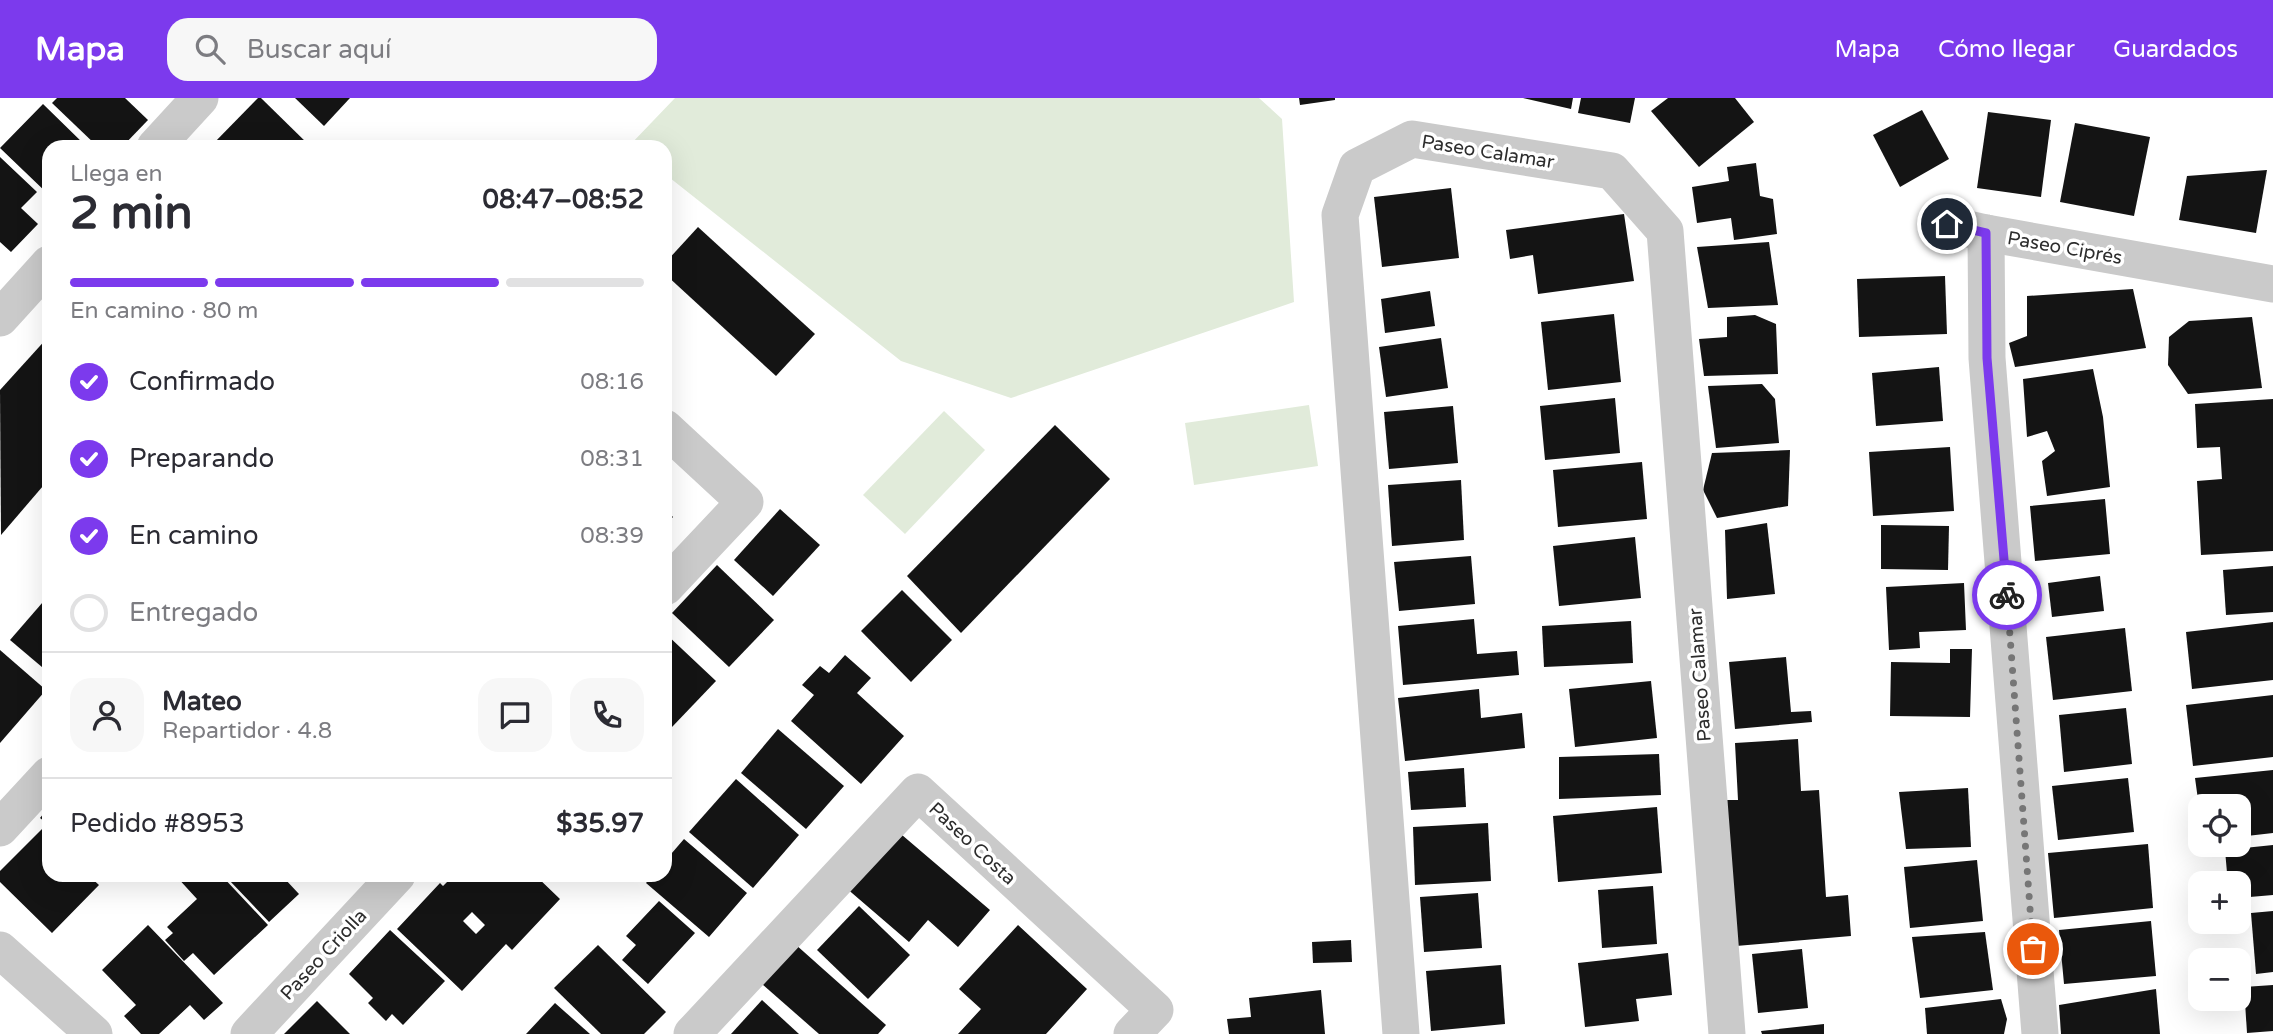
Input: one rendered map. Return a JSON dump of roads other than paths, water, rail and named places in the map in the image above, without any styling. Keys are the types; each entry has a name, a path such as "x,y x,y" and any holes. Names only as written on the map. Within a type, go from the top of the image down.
{"street":[{"path":"161,140 200,98"},
{"name":"Paseo Calamar","path":"1401,1034 1340,215 1357,167 1412,139 1612,171 1665,231 1727,1034"},
{"path":"1947,224 1986,233"},
{"name":"Paseo Ciprés","path":"2040,1034 1987,358 1986,233 2273,284"},
{"path":"0,318 42,272"},
{"path":"672,434 745,502 672,580"},
{"path":"0,828 42,783"},
{"name":"Paseo Costa","path":"692,1034 918,792 1155,1010 1132,1034"},
{"name":"Paseo Criolla","path":"248,1034 390,882"},
{"path":"0,950 94,1034"}]}
